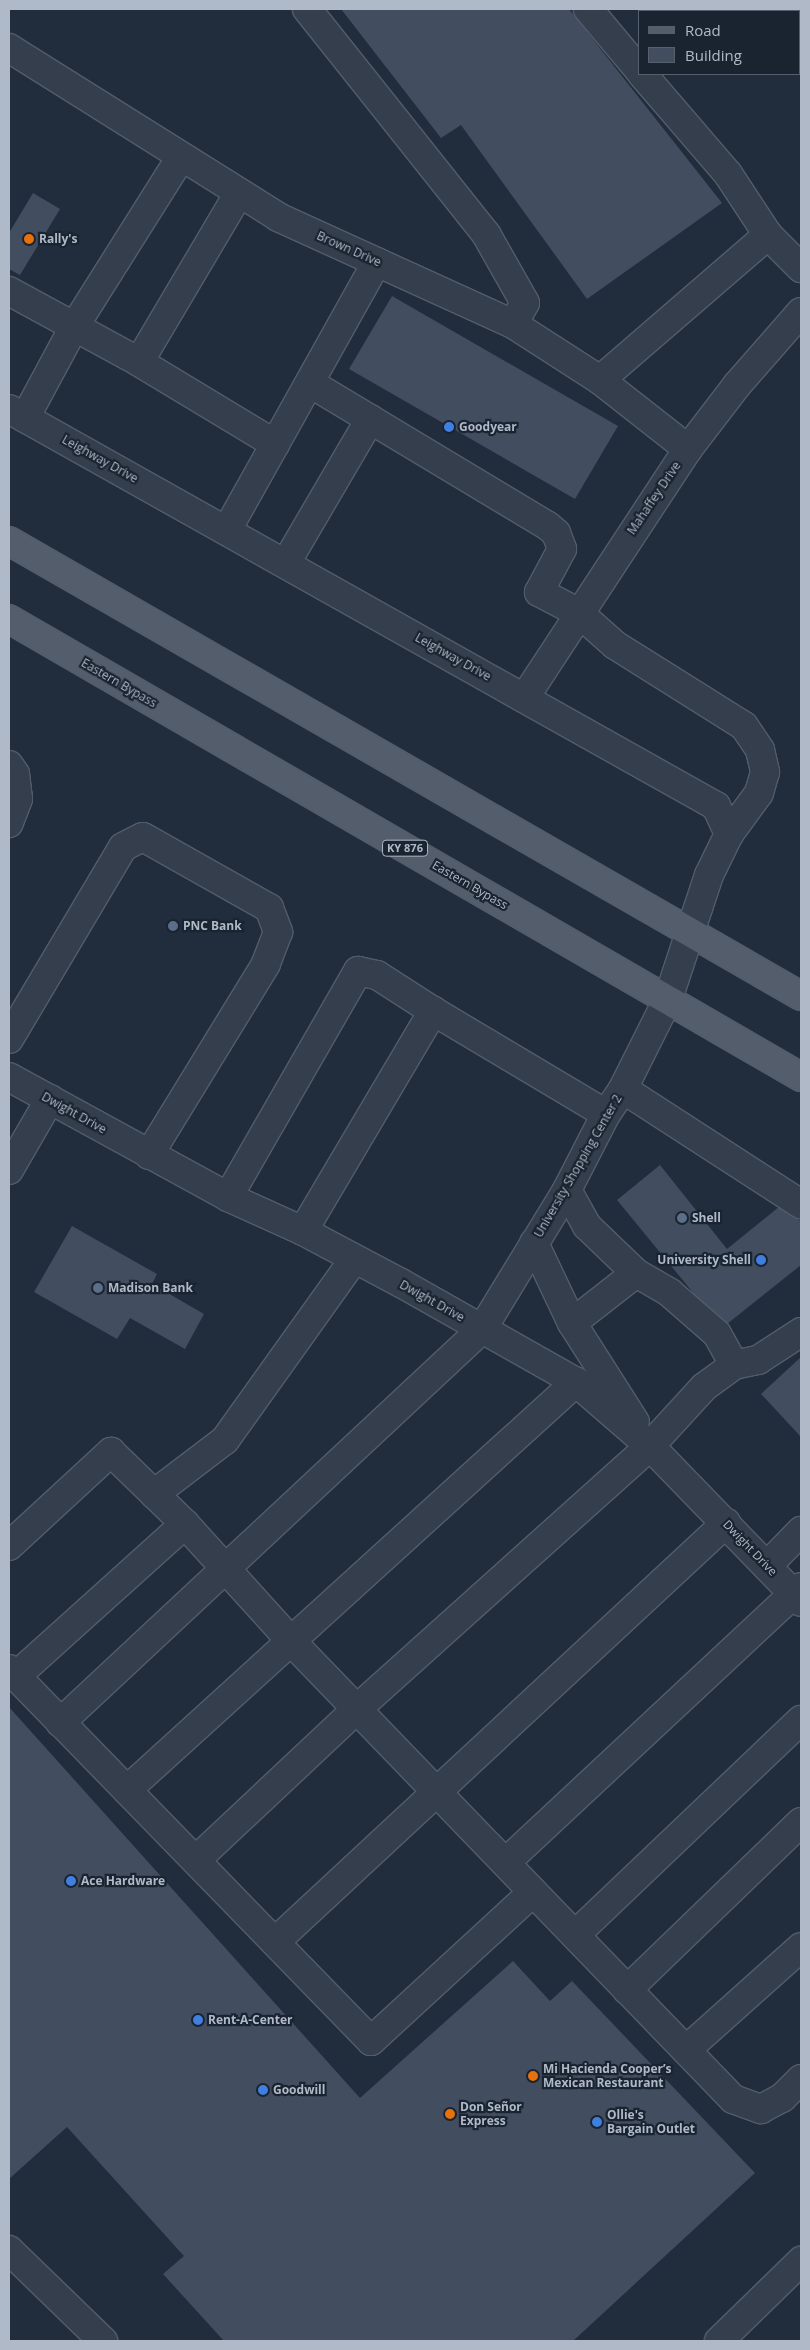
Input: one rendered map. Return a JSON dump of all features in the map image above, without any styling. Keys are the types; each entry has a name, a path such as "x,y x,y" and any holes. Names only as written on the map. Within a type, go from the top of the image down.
{"main road":[{"path":"9,541 801,996"},
{"name":"Eastern Bypass","path":"9,620 801,1077"}],"street":[{"path":"307,9 486,234 525,303 513,324"},
{"path":"588,9 638,69"},
{"name":"Brown Drive","path":"9,48 278,217 513,324 600,380 688,449"},
{"path":"643,75 728,174 768,235 801,268"},
{"path":"17,413 74,327 181,157"},
{"path":"139,362 239,193"},
{"path":"600,380 768,235"},
{"path":"227,530 377,262"},
{"path":"9,291 139,362 276,444"},
{"name":"Mahaffey Drive","path":"525,697 688,449 737,385 801,312"},
{"path":"310,383 556,533 562,549 539,592 579,613 615,645 744,726 760,750 765,772 759,793 729,834 709,876 668,999"},
{"name":"Leighway Drive","path":"17,413 716,806 729,834"},
{"path":"286,563 370,419"},
{"path":"9,765 16,774 18,799 9,823"},
{"path":"9,1039 123,847 143,837 270,908 278,932 266,964 149,1154"},
{"path":"228,1197 358,971 376,975 606,1114"},
{"name":"University Shopping Center 2","path":"60,1723 482,1329 567,1190 606,1114 623,1089 668,999"},
{"path":"303,1231 433,1011"},
{"name":"Dwight Drive","path":"9,1077 228,1197 303,1231 576,1382 650,1446 768,1566 799,1594"},
{"path":"623,1089 801,1204"},
{"path":"9,1170 50,1099"},
{"path":"567,1190 587,1226 636,1273 670,1293 718,1334 734,1364"},
{"path":"534,1243 572,1323 650,1446"},
{"path":"154,1494 225,1440 354,1259"},
{"path":"572,1323 636,1273"},
{"path":"196,1860 358,1708 650,1446 704,1387 734,1364 758,1360 801,1332"},
{"path":"127,1790 576,1382"},
{"path":"9,1546 110,1452 185,1524 224,1570 290,1640 358,1708 733,2100 761,2109 782,2098 801,2079"},
{"path":"275,1942 726,1523"},
{"path":"185,1524 12,1673 371,2041 533,1892"},
{"path":"768,1566 801,1531"},
{"path":"506,1862 799,1594"},
{"path":"575,1935 801,1720"},
{"path":"627,1990 801,1822"},
{"path":"686,2050 801,1947"},
{"path":"9,2250 103,2341"},
{"path":"719,2341 801,2261"}],"building":[{"path":"341,9 569,9 722,203 587,299 461,125 441,138"},
{"path":"33,193 60,209 20,275 9,269 9,233"},
{"path":"392,296 618,426 575,499 349,369"},
{"path":"660,1165 727,1249 785,1202 801,1222 801,1265 722,1328 617,1200"},
{"name":"Madison Bank","path":"72,1226 157,1274 152,1284 204,1314 185,1349 130,1318 117,1339 34,1292"},
{"path":"801,1357 801,1437 761,1394"},
{"path":"9,1707 360,2098 513,1961 550,2001 572,1981 755,2173 573,2341 224,2341 163,2274 184,2256 67,2127 9,2179"}],"place":[{"name":"Rally's","path":"29,239"},
{"name":"Goodyear","path":"449,427"},
{"name":"PNC Bank","path":"173,926"},
{"name":"Shell","path":"682,1218"},
{"name":"University Shell","path":"761,1260"},
{"name":"Madison Bank","path":"98,1288"},
{"name":"Ace Hardware","path":"71,1881"},
{"name":"Rent-A-Center","path":"198,2020"},
{"name":"Mi Hacienda Cooper’s Mexican Restaurant","path":"533,2076"},
{"name":"Goodwill","path":"263,2090"},
{"name":"Don Señor Express","path":"450,2114"},
{"name":"Ollie's Bargain Outlet","path":"597,2122"}]}
